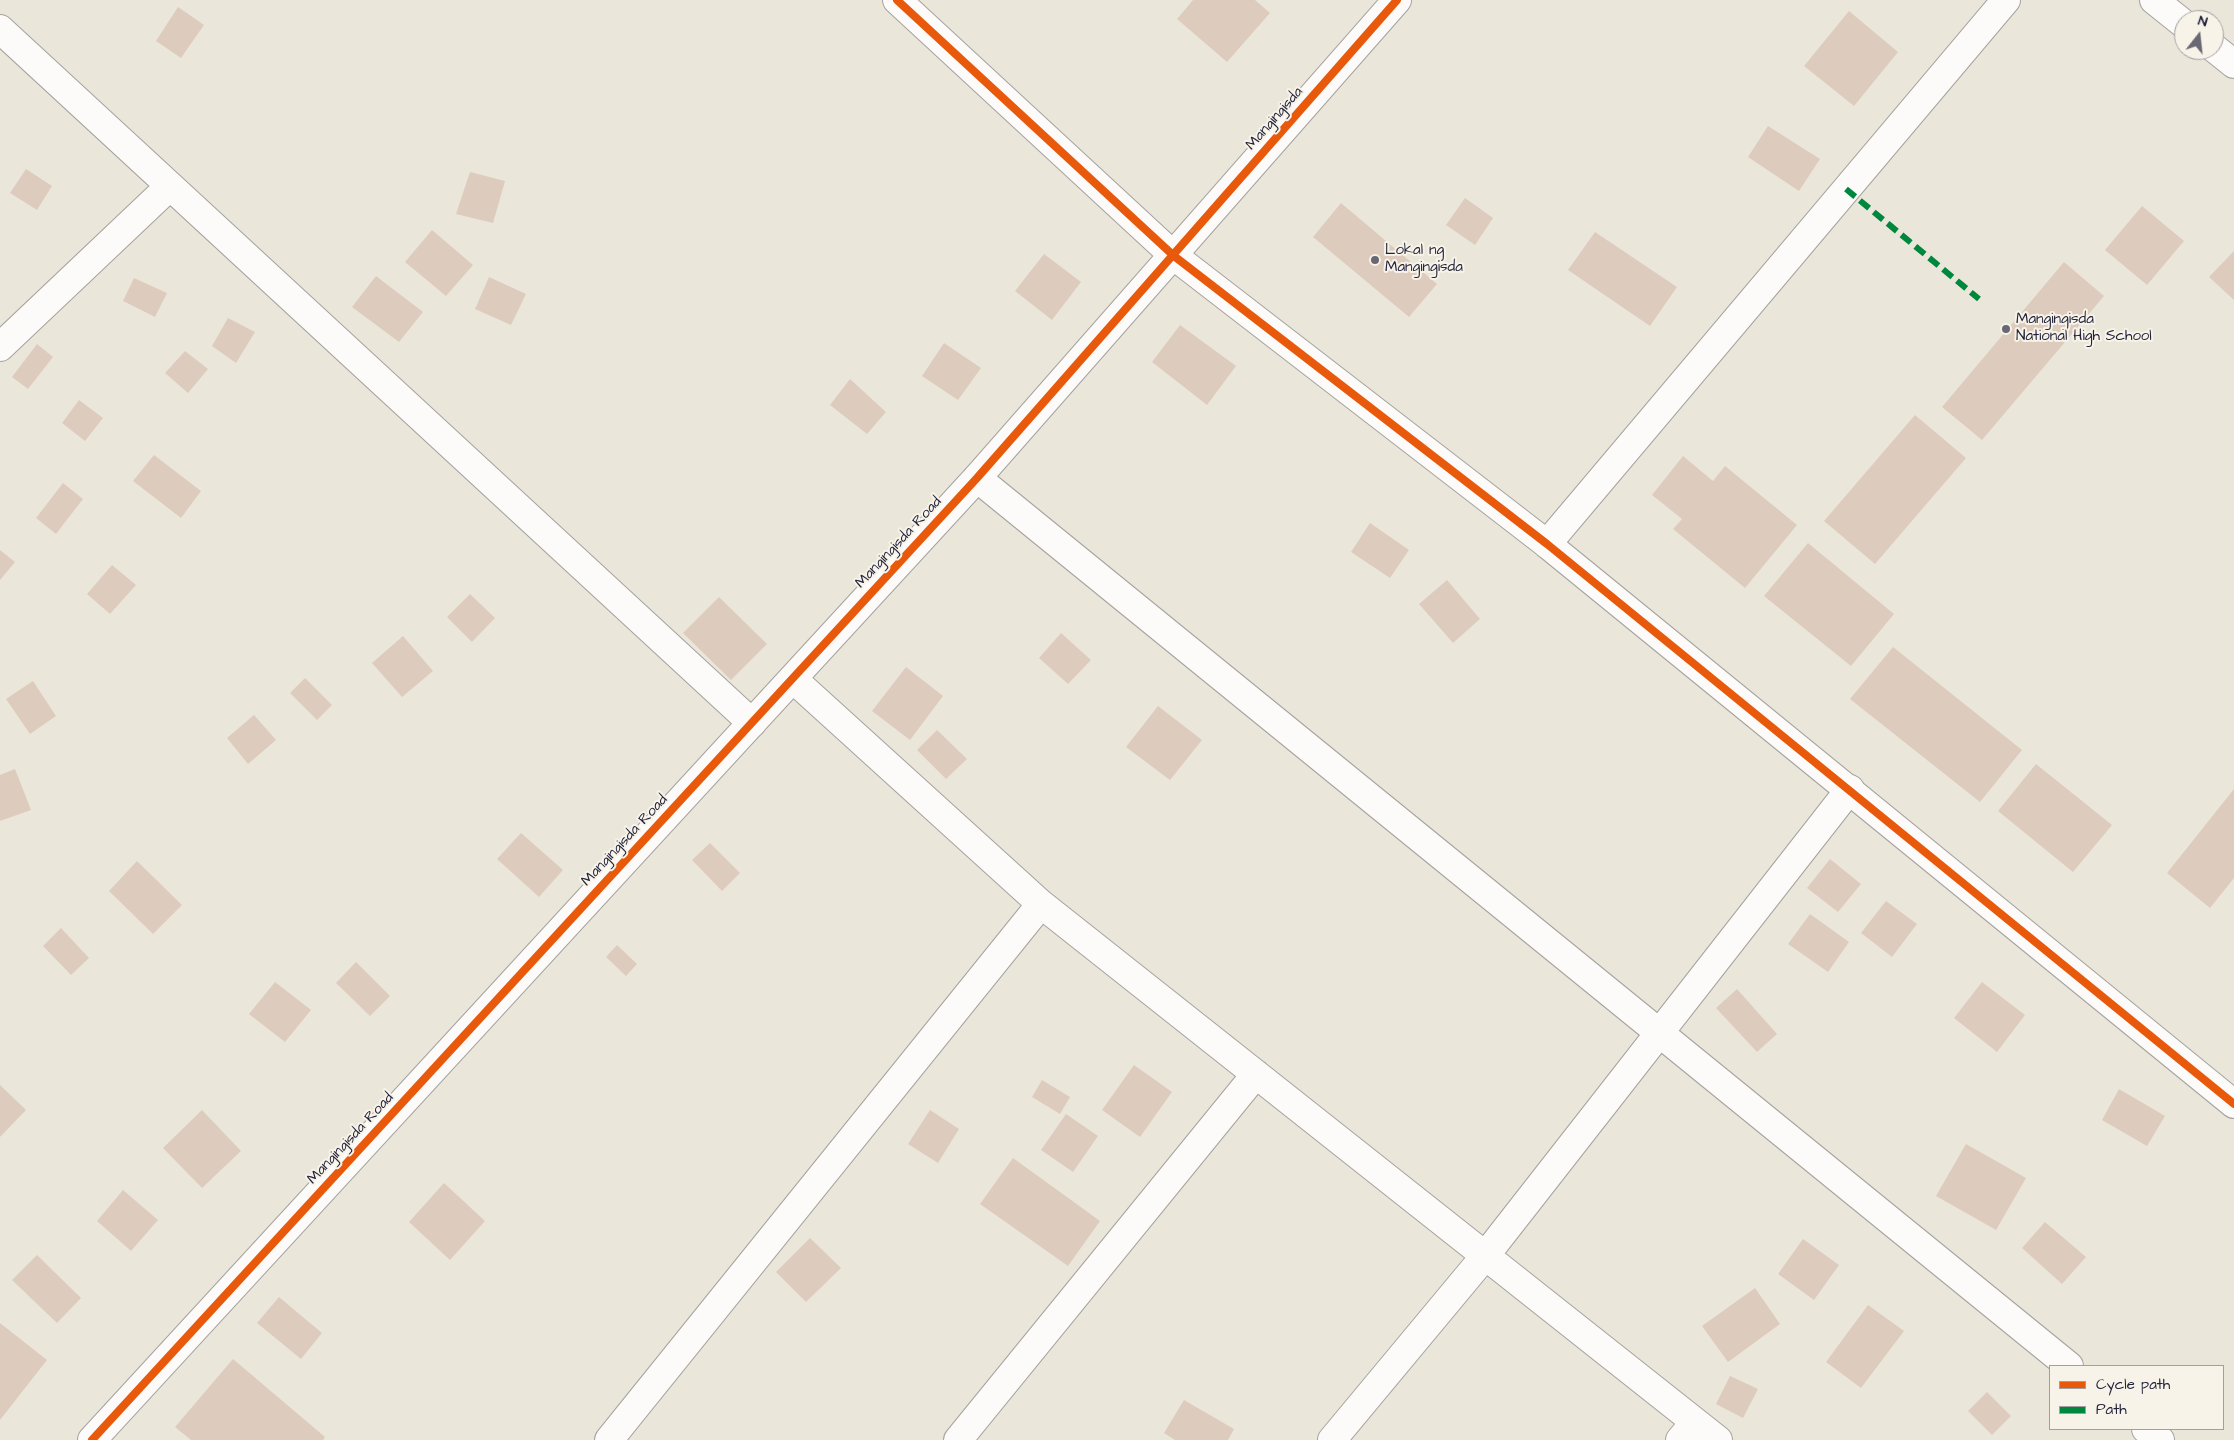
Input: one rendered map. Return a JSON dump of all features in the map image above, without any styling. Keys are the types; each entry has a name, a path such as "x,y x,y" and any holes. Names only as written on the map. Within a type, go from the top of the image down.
{"street":[{"path":"897,0 1174,256 1547,544 1850,789 2234,1104"},
{"name":"Mangingisda","path":"1174,256 1396,0"},
{"path":"1547,544 2006,0"},
{"path":"2154,0 2174,16"},
{"path":"0,29 752,723"},
{"path":"2224,56 2234,64"},
{"path":"0,347 170,186"},
{"name":"Mangingisda Road","path":"92,1440 977,478 1174,256"},
{"path":"977,478 2068,1365"},
{"path":"793,679 1041,904 1485,1256 1687,1431 1718,1440"},
{"path":"1332,1440 1485,1256 1850,789"},
{"path":"610,1440 1041,904"},
{"path":"958,1440 1256,1074"},
{"path":"2147,1430 2160,1440"}],"building":[{"path":"1193,0 1255,0 1270,13 1227,62 1177,19"},
{"path":"178,7 204,25 181,58 156,41"},
{"path":"1849,11 1898,52 1854,106 1804,66"},
{"path":"1768,126 1820,159 1799,191 1748,157"},
{"path":"26,169 52,186 37,210 10,193"},
{"path":"470,172 505,181 493,223 456,214"},
{"path":"1465,198 1493,218 1475,245 1446,225"},
{"name":"Lokal ng Mangingisda","path":"1341,203 1437,284 1409,317 1313,237"},
{"path":"2142,206 2184,241 2147,285 2105,250"},
{"path":"432,230 473,265 446,296 405,262"},
{"path":"1595,232 1677,287 1650,326 1568,270"},
{"path":"2234,251 2234,300 2209,277"},
{"path":"1044,254 1081,282 1052,320 1015,291"},
{"path":"2064,262 2104,296 1982,440 1942,407"},
{"path":"376,276 423,312 399,342 352,307"},
{"path":"489,277 526,294 511,325 475,309"},
{"path":"134,278 167,293 155,317 123,301"},
{"path":"228,318 255,332 236,363 212,346"},
{"path":"1180,325 1236,366 1207,405 1152,362"},
{"path":"944,343 981,368 958,400 922,376"},
{"path":"37,344 53,357 28,389 12,377"},
{"path":"185,351 208,369 188,393 165,373"},
{"path":"850,379 886,412 867,434 830,405"},
{"path":"79,400 103,418 85,441 62,423"},
{"path":"1915,415 1966,458 1875,564 1824,521"},
{"path":"154,455 201,491 181,518 133,481"},
{"path":"1683,456 1713,481 1725,466 1797,525 1745,588 1673,529 1682,519 1652,495"},
{"path":"63,483 83,499 56,534 36,518"},
{"path":"1370,523 1409,550 1390,578 1351,552"},
{"path":"1808,543 1894,614 1851,666 1764,596"},
{"path":"0,550 15,562 0,580"},
{"path":"112,565 136,585 110,614 87,594"},
{"path":"1447,580 1480,619 1453,643 1419,604"},
{"path":"470,594 495,618 472,642 447,617"},
{"path":"719,597 767,644 731,680 683,633"},
{"path":"1061,633 1091,660 1068,684 1039,658"},
{"path":"403,636 433,671 402,697 372,663"},
{"path":"1893,647 2022,750 1980,802 1850,699"},
{"path":"906,667 943,696 910,740 872,711"},
{"path":"305,678 332,705 317,720 290,693"},
{"path":"33,681 56,716 30,734 6,699"},
{"path":"1158,706 1202,740 1170,780 1126,747"},
{"path":"254,715 276,740 248,764 227,738"},
{"path":"937,730 967,759 946,779 917,750"},
{"path":"2036,764 2112,825 2073,872 1998,811"},
{"path":"15,769 31,810 0,821 0,775"},
{"path":"2234,789 2234,878 2210,908 2167,873"},
{"path":"521,833 563,870 539,897 497,859"},
{"path":"710,843 740,873 722,891 692,860"},
{"path":"1830,859 1861,884 1838,912 1807,888"},
{"path":"137,861 182,905 153,934 109,891"},
{"path":"1886,901 1917,924 1892,957 1861,933"},
{"path":"1810,914 1849,942 1828,972 1788,944"},
{"path":"61,928 89,958 71,975 43,946"},
{"path":"617,945 637,964 626,976 606,957"},
{"path":"356,962 390,996 370,1016 336,983"},
{"path":"275,982 311,1010 285,1042 249,1014"},
{"path":"1982,982 2025,1015 1997,1052 1954,1018"},
{"path":"1737,989 1777,1034 1757,1052 1716,1008"},
{"path":"1134,1065 1172,1092 1140,1137 1102,1110"},
{"path":"1042,1080 1070,1097 1060,1114 1032,1097"},
{"path":"0,1085 26,1110 0,1137"},
{"path":"2119,1089 2165,1116 2147,1146 2102,1120"},
{"path":"202,1110 241,1151 202,1188 163,1148"},
{"path":"930,1110 959,1129 938,1163 908,1144"},
{"path":"1066,1114 1098,1136 1073,1172 1041,1150"},
{"path":"1966,1144 2026,1178 1996,1230 1936,1196"},
{"path":"1013,1158 1100,1221 1068,1266 980,1204"},
{"path":"444,1183 485,1221 450,1260 409,1222"},
{"path":"123,1190 158,1220 131,1251 97,1221"},
{"path":"2045,1222 2086,1257 2062,1284 2022,1248"},
{"path":"810,1238 841,1268 806,1302 776,1272"},
{"path":"1803,1239 1839,1265 1814,1300 1778,1274"},
{"path":"37,1255 81,1298 57,1323 12,1280"},
{"path":"1755,1288 1780,1324 1728,1362 1702,1326"},
{"path":"279,1297 322,1333 301,1359 257,1323"},
{"path":"1868,1305 1904,1331 1861,1388 1826,1362"},
{"path":"0,1323 47,1360 0,1420"},
{"path":"233,1359 325,1437 323,1440 191,1440 175,1427"},
{"path":"1730,1376 1758,1389 1743,1418 1716,1404"},
{"path":"1987,1392 2011,1416 1992,1435 1968,1411"},
{"path":"1184,1400 1234,1429 1228,1440 1175,1440 1164,1433"}],"marked path":[{"path":"1846,189 1979,299"}],"cycle path":[{"path":"897,0 1174,256 1547,544 2234,1104"},
{"path":"92,1440 977,478 1397,0"}],"place":[{"name":"Lokal ng Mangingisda","path":"1375,260"},
{"name":"Mangingisda National High School","path":"2006,329"}]}
